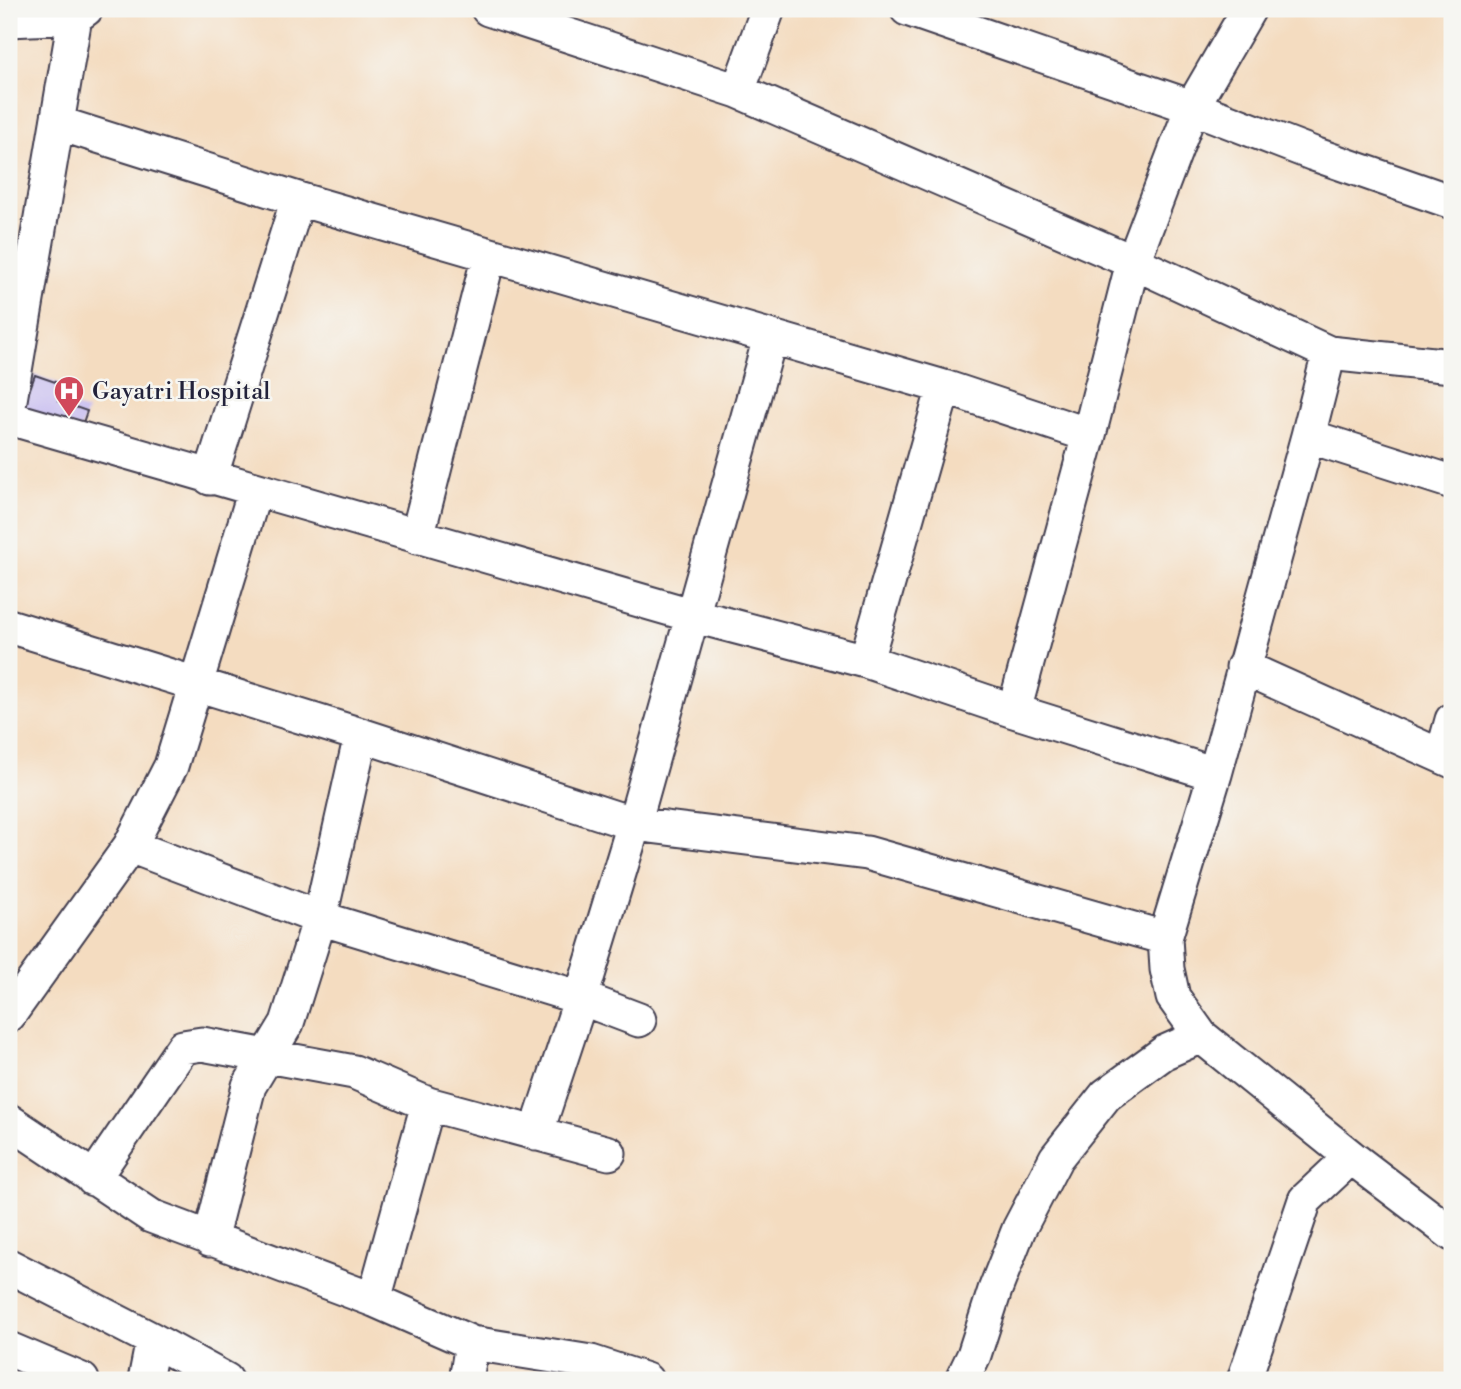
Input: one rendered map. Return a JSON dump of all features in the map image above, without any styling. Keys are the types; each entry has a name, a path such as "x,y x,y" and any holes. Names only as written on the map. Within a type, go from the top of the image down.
{"street":[{"path":"488,9 738,91 1133,262 1329,353 1449,357"},
{"path":"738,91 768,9"},
{"path":"907,9 1192,107 1314,154 1452,202"},
{"path":"1014,711 1133,262 1192,107 1248,9"},
{"path":"9,20 81,13 19,282 9,407"},
{"path":"57,123 298,199 944,387 1089,435"},
{"path":"210,478 298,199"},
{"path":"417,537 489,255"},
{"path":"536,1134 634,824 770,338"},
{"path":"1329,353 1215,774 1165,939 1167,968 1173,997 1201,1036 1452,1234"},
{"path":"866,662 944,387"},
{"path":"9,418 254,491 866,662 1215,774"},
{"path":"1308,436 1452,482"},
{"path":"9,1015 130,846 171,766 254,491"},
{"path":"9,626 361,735 634,824 867,853 1165,939"},
{"path":"1243,667 1447,758 1452,720"},
{"path":"210,1240 249,1086 287,1023 320,918 361,735"},
{"path":"130,846 320,918 581,998 639,1020"},
{"path":"962,1380 974,1355 1019,1229 1056,1158 1106,1095 1165,1052 1201,1036"},
{"path":"93,1179 183,1047 202,1044 354,1072 428,1104 609,1153"},
{"path":"374,1300 428,1104"},
{"path":"9,1121 151,1216 210,1240 374,1300 472,1343 592,1362 646,1380"},
{"path":"1244,1380 1305,1200 1351,1157"},
{"path":"9,1266 153,1339 226,1380"},
{"path":"145,1380 153,1339"},
{"path":"466,1380 472,1343"},
{"path":"9,1349 82,1380"}],"building":[{"path":"35,375 64,385 58,401 87,411 79,434 21,414"}],"place":[{"name":"Gayatri Hospital","path":"69,418"}]}
